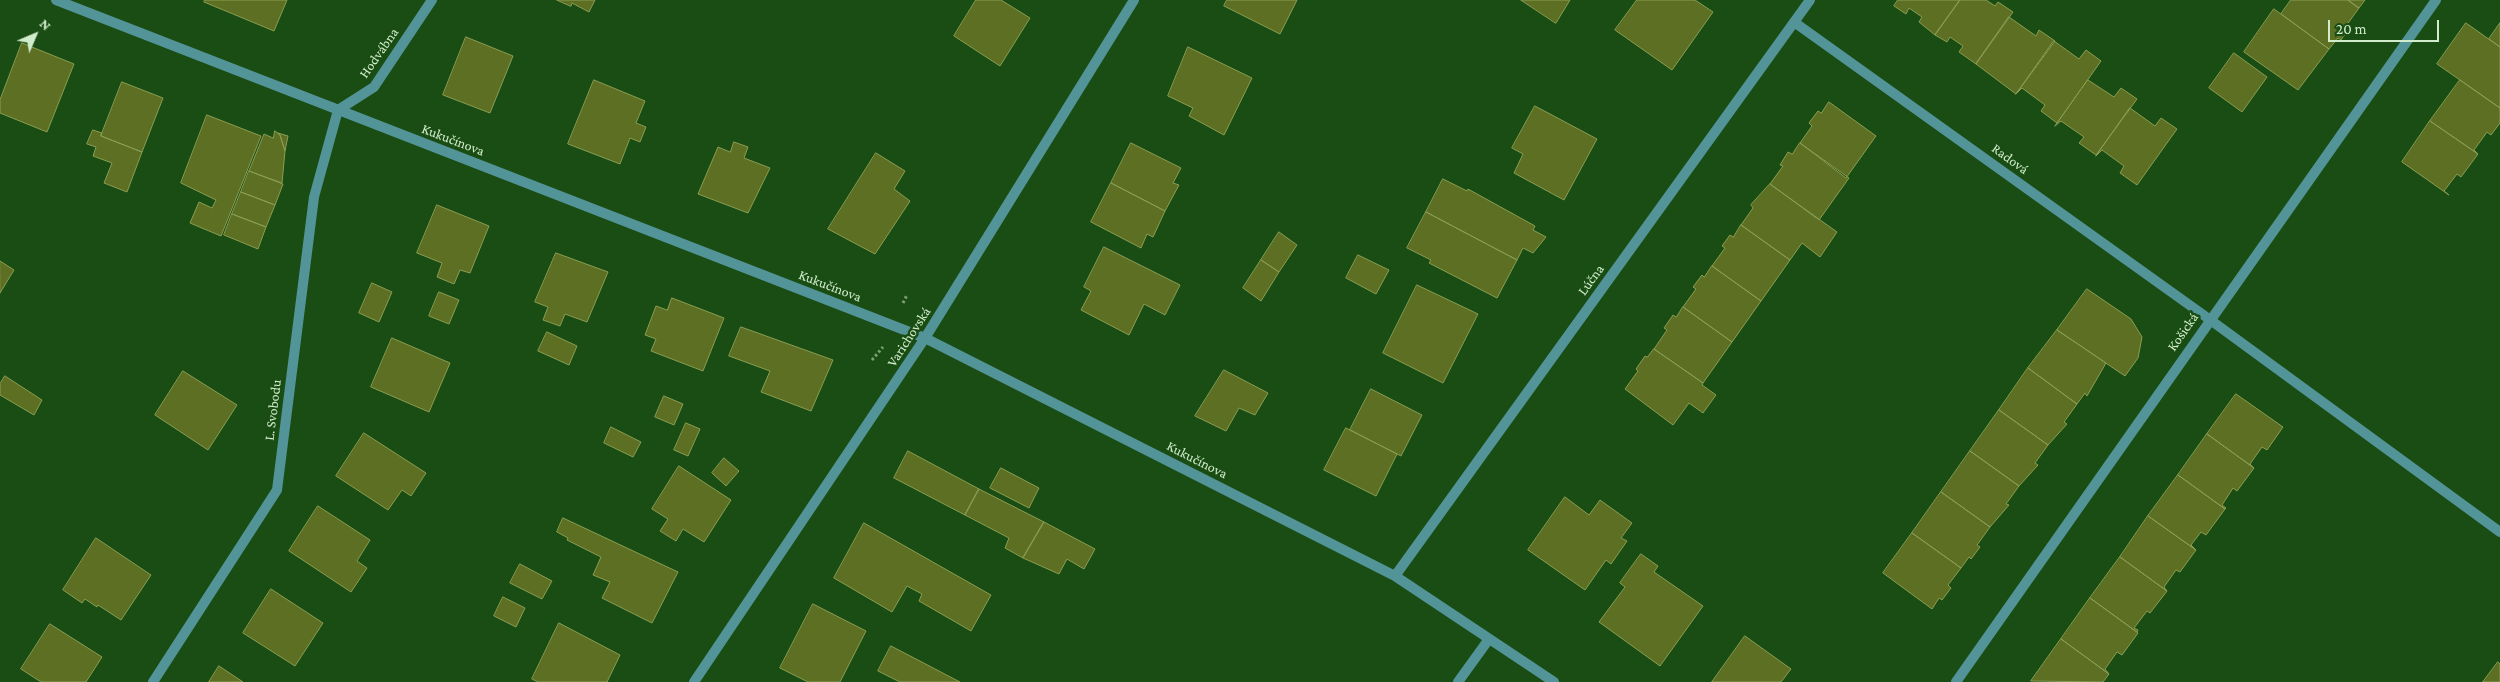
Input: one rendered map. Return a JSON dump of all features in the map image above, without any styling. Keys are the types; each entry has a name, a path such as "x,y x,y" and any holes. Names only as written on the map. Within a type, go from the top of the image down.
{"street":[{"name":"Kukučínova","path":"56,0 925,338 1395,576 1554,682"},
{"name":"Hodvábna","path":"338,110 374,87 432,0"},
{"name":"Varichovská","path":"694,682 925,338 1134,0"},
{"name":"Lúčna","path":"1395,576 1810,0"},
{"name":"Košická","path":"1956,682 2209,319 2436,0"},
{"name":"Radová","path":"1794,22 2209,319 2500,532"},
{"name":"L. Svobodu","path":"153,682 277,490 314,197 338,110"},
{"path":"1458,682 1489,639"}],"building":[{"path":"205,0 287,0 274,31 204,2"},
{"path":"557,0 595,0 589,12 572,3 571,6"},
{"path":"976,0 1001,0 1030,18 1000,66 954,36"},
{"path":"1227,0 1297,0 1280,34 1224,6"},
{"path":"1521,0 1570,0 1556,23"},
{"path":"1637,0 1695,0 1713,12 1672,70 1615,30"},
{"path":"1898,0 1960,0 1935,35 1919,22 1922,17 1909,8 1906,14 1894,6"},
{"path":"1960,0 1986,0 1995,6 1998,2 2013,12 1976,64 1959,52 1963,46 1950,37 1947,42 1935,35"},
{"path":"2291,0 2348,0 2359,8 2346,26 2349,28 2341,40 2338,38 2329,49 2281,14"},
{"path":"2348,0 2365,0 2359,8"},
{"path":"2274,9 2329,49 2298,90 2244,52"},
{"path":"2009,17 2036,36 2039,30 2055,41 2016,94 1976,64"},
{"path":"2466,23 2500,47 2500,108 2437,64"},
{"path":"2500,23 2500,47 2489,39"},
{"path":"466,37 513,56 490,113 443,95"},
{"path":"2054,41 2079,59 2086,50 2101,61 2057,123 2041,111 2045,105 2022,88 2016,94"},
{"path":"22,43 74,64 47,132 0,113 0,100"},
{"path":"1188,47 1252,78 1224,135 1189,116 1193,108 1168,96"},
{"path":"2234,53 2267,77 2242,112 2209,88"},
{"path":"594,80 645,101 636,123 646,127 640,142 630,138 620,164 568,144"},
{"path":"2088,80 2114,97 2121,88 2137,99 2096,155 2079,143 2084,137 2061,121 2055,126"},
{"path":"2460,80 2500,108 2500,123 2491,135 2487,132 2474,150 2478,154 2430,121"},
{"path":"122,82 163,98 142,152 101,136"},
{"path":"1829,102 1876,136 1846,178 1800,143 1812,126 1809,123 1818,111 1821,113"},
{"path":"1535,106 1597,139 1564,200 1514,173 1523,154 1512,148"},
{"path":"2130,108 2155,126 2161,118 2177,129 2137,185 2120,173 2124,166 2102,150 2096,156"},
{"path":"207,115 261,136 221,236 190,223 199,202 212,208 216,200 181,183"},
{"path":"2430,121 2478,154 2461,177 2457,174 2444,191 2449,195 2402,162"},
{"path":"93,130 102,133 101,136 142,152 127,192 104,183 112,163 93,156 96,147 87,144"},
{"path":"275,131 280,135 285,151 282,183 249,171 264,134 273,138"},
{"path":"278,133 288,136 285,151 280,135"},
{"path":"734,142 748,147 744,158 770,168 748,213 698,194 718,147 730,152"},
{"path":"1131,143 1181,168 1173,183 1179,185 1165,211 1111,183"},
{"path":"1800,143 1849,178 1819,220 1770,184 1783,166 1780,165 1788,152 1792,154"},
{"path":"876,153 905,171 894,189 910,201 875,254 828,229"},
{"path":"249,171 283,184 275,205 241,192"},
{"path":"1443,179 1467,191 1468,189 1535,226 1533,230 1546,237 1533,253 1523,248 1517,260 1426,212"},
{"path":"1111,183 1165,211 1153,237 1147,234 1141,248 1091,222"},
{"path":"1770,184 1837,232 1820,257 1802,243 1790,260 1741,225 1753,208 1751,205"},
{"path":"241,192 275,205 266,227 232,214"},
{"path":"437,205 489,226 470,273 460,270 454,284 437,277 442,263 417,253"},
{"path":"1426,212 1517,260 1497,298 1429,263 1431,260 1407,248"},
{"path":"232,214 266,227 258,249 224,235"},
{"path":"1741,225 1790,260 1761,301 1712,266 1725,248 1722,246 1730,235 1733,237"},
{"path":"1279,232 1297,245 1279,272 1261,260"},
{"path":"1104,247 1180,285 1165,315 1144,304 1129,335 1081,310 1091,291 1084,287"},
{"path":"556,253 608,272 587,322 565,314 560,326 543,320 548,307 535,302"},
{"path":"1358,255 1389,270 1376,294 1346,278"},
{"path":"1261,260 1279,272 1261,301 1243,288"},
{"path":"0,261 14,270 0,293"},
{"path":"1712,266 1761,301 1732,342 1683,307 1696,289 1693,287"},
{"path":"372,283 392,292 379,322 359,313"},
{"path":"1417,285 1478,314 1443,383 1383,353"},
{"path":"2087,289 2131,319 2142,337 2138,358 2125,376 2057,330"},
{"path":"439,292 459,300 449,324 429,316"},
{"path":"672,298 724,318 703,371 651,351 656,339 645,335 656,306 667,310"},
{"path":"1683,307 1732,342 1703,383 1654,349 1667,330 1664,328 1673,315 1676,317"},
{"path":"741,327 833,360 811,411 761,392 770,371 729,356"},
{"path":"2057,330 2106,363 2087,396 2085,393 2077,404 2028,368"},
{"path":"547,332 577,346 569,365 538,351"},
{"path":"392,338 450,363 429,412 371,387"},
{"path":"1654,349 1703,383 1702,385 1716,395 1703,413 1689,403 1673,425 1625,389 1638,371 1636,369 1645,356 1647,357"},
{"path":"2028,368 2077,404 2064,422 2067,424 2048,445 1999,410"},
{"path":"1224,370 1268,393 1255,415 1239,408 1226,431 1195,416"},
{"path":"183,371 237,405 208,450 155,415"},
{"path":"5,376 42,400 34,415 0,395 0,384"},
{"path":"1371,389 1422,415 1401,456 1350,430"},
{"path":"2236,394 2283,427 2267,450 2262,447 2250,464 2254,468 2207,434"},
{"path":"664,396 683,404 674,425 655,417"},
{"path":"1999,410 2048,445 2035,463 2038,465 2019,486 1970,451"},
{"path":"686,423 700,429 688,456 674,450"},
{"path":"611,427 641,442 633,457 604,443"},
{"path":"1346,428 1397,454 1376,496 1324,470"},
{"path":"364,433 426,473 411,496 402,490 388,510 336,476"},
{"path":"2207,434 2254,468 2237,491 2233,488 2222,505 2225,509 2178,475"},
{"path":"908,451 979,489 965,515 894,478"},
{"path":"1970,451 2019,486 2006,504 2009,505 1990,527 1941,492"},
{"path":"724,458 739,471 726,486 712,473"},
{"path":"679,466 731,500 704,542 683,529 676,541 660,531 668,519 652,509"},
{"path":"1001,468 1039,488 1029,508 990,488"},
{"path":"2178,475 2225,509 2206,535 2201,532 2191,545 2196,550 2148,516"},
{"path":"979,489 1044,522 1023,558 1005,548 1009,538 965,515"},
{"path":"1941,492 1990,527 1977,545 1980,547 1961,568 1912,533"},
{"path":"1565,497 1589,515 1600,500 1632,523 1621,538 1627,541 1611,564 1606,560 1585,590 1528,550"},
{"path":"318,506 370,540 357,561 367,568 351,592 289,551"},
{"path":"2148,516 2196,550 2180,572 2176,570 2164,587 2167,591 2120,557"},
{"path":"563,518 678,572 652,623 602,598 610,582 593,575 601,557 567,540 568,538 557,532"},
{"path":"1044,522 1095,549 1084,569 1067,559 1059,574 1023,558"},
{"path":"864,523 991,595 971,631 919,601 922,594 907,586 892,612 834,578"},
{"path":"1912,533 1961,568 1948,585 1951,588 1942,600 1939,598 1932,609 1883,573"},
{"path":"96,538 151,575 121,620 85,599 82,603 63,590"},
{"path":"1641,554 1658,566 1654,572 1703,606 1660,666 1599,622 1625,587 1620,583"},
{"path":"2120,557 2167,591 2150,613 2147,611 2134,628 2138,630 2137,632 2090,598"},
{"path":"520,564 552,581 542,599 510,583"},
{"path":"271,589 323,623 295,666 243,633"},
{"path":"503,597 525,608 516,627 494,616"},
{"path":"2090,598 2138,633 2122,655 2117,652 2105,669 2109,674 2061,639"},
{"path":"813,604 866,631 840,682 808,682 780,668"},
{"path":"559,623 620,655 607,682 538,682 532,679"},
{"path":"50,624 102,657 86,682 41,682 21,669"},
{"path":"1745,636 1791,669 1781,682 1712,682"},
{"path":"2061,639 2109,674 2103,682 2031,681"},
{"path":"891,646 960,682 900,682 878,671"},
{"path":"2498,662 2500,664 2500,682 2483,682"},
{"path":"219,666 243,682 209,682"}]}
